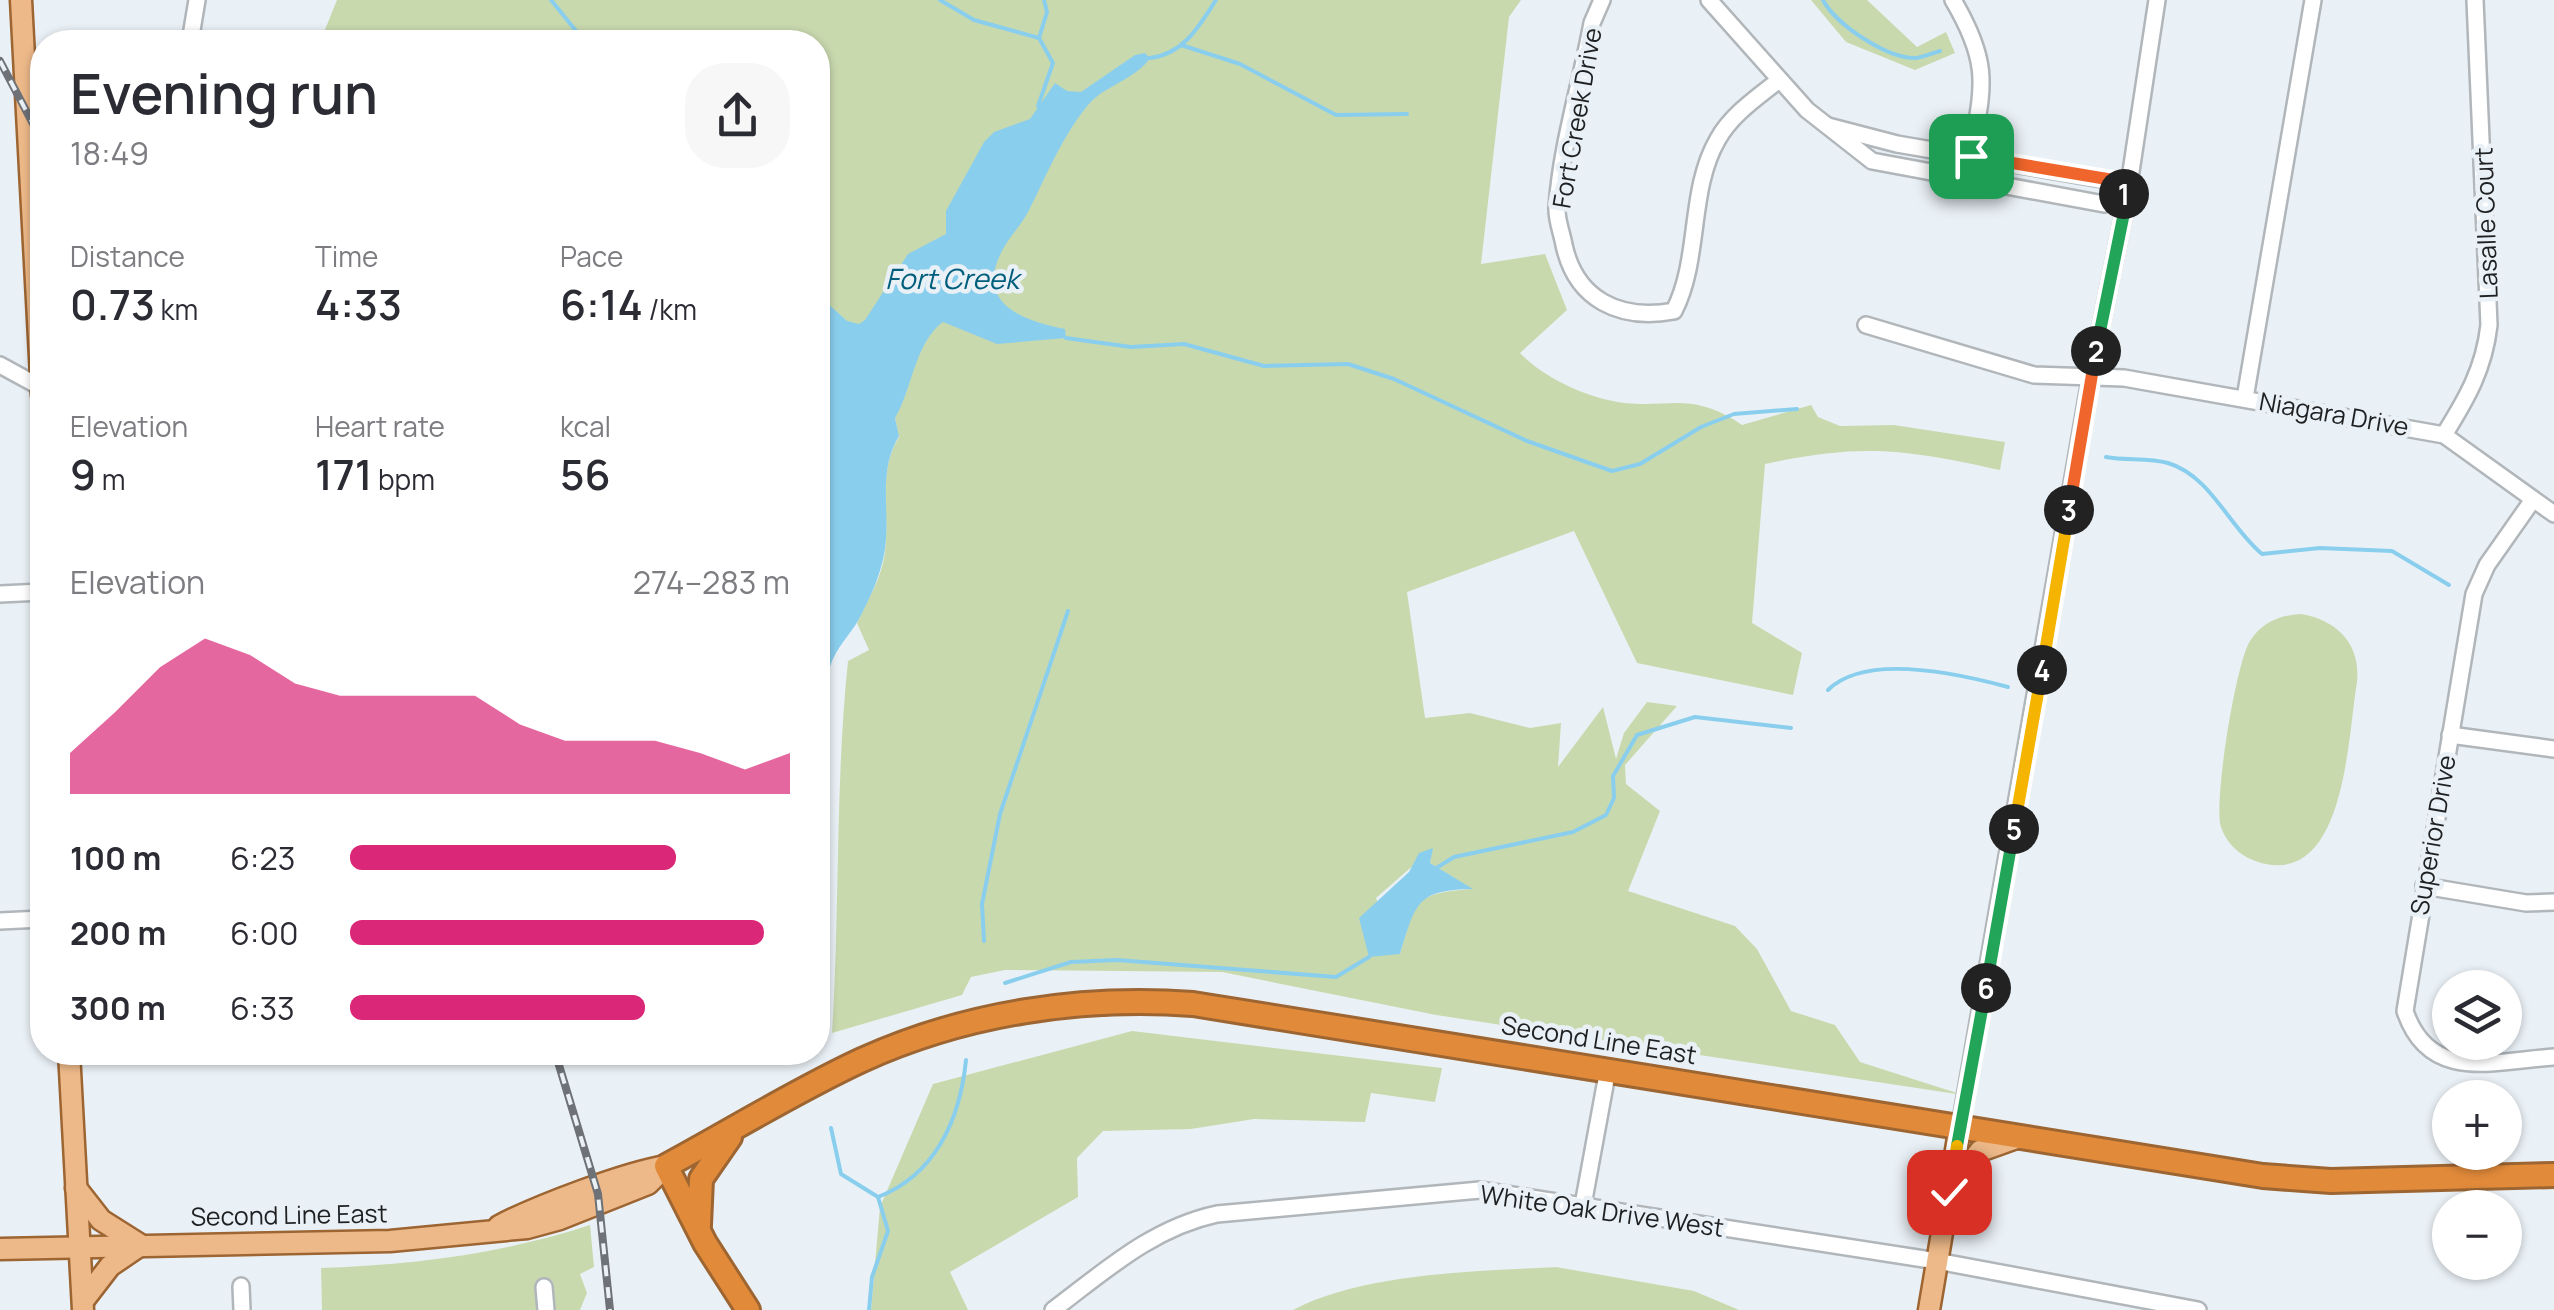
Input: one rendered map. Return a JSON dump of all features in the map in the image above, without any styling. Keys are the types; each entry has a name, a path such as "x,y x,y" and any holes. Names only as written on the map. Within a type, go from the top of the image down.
{"highway":[{"name":"Second Line East","path":"666,1166 826,1078 923,1037 1005,1014 1090,1002 1193,1004 2263,1176 2316,1180 2554,1175"},
{"path":"700,1232 697,1210 701,1178 736,1130"},
{"path":"666,1166 700,1232 748,1310"}],"main road":[{"path":"22,0 30,157"},
{"path":"70,1065 83,1305"},
{"path":"1929,1310 1960,1126"},
{"path":"1949,1192 1980,1151 2021,1136"},
{"name":"Second Line East","path":"0,1249 390,1241 497,1227 524,1212 641,1170 666,1166"},
{"path":"75,1186 101,1220 140,1246 110,1266 83,1305"}],"street":[{"path":"192,30 197,0"},
{"name":"Fort Creek Drive","path":"1602,0 1592,24 1556,210 1569,268 1583,290 1604,305 1653,315 1674,310 1685,290 1706,170 1717,140 1734,118 1779,80"},
{"path":"1710,0 1779,80 1872,161 2104,204 2127,198"},
{"path":"1953,0 1973,34 1982,68 1967,181"},
{"path":"1960,1126 2090,380 2127,198 2157,0"},
{"path":"2244,398 2313,0"},
{"name":"Lasalle Court","path":"2444,435 2474,386 2485,359 2490,325 2475,0"},
{"path":"1825,124 1881,141 2113,180 2127,198"},
{"name":"Niagara Drive","path":"1866,324 2034,375 2090,380 2124,378 2444,435 2554,514"},
{"path":"0,365 30,384"},
{"name":"Superior Drive","path":"2532,501 2478,580 2404,993 2411,1029 2422,1045 2455,1063 2554,1058"},
{"path":"0,594 30,593"},
{"path":"2450,736 2554,749"},
{"path":"2424,886 2526,903 2554,902"},
{"path":"0,921 30,920"},
{"path":"1583,1205 1608,1069"},
{"name":"White Oak Drive West","path":"1053,1310 1156,1234 1185,1221 1218,1214 1480,1190 1938,1261 2198,1310"},
{"path":"241,1286 242,1310"},
{"path":"544,1287 546,1310"}],"green space":[{"path":"337,0 1521,0 1509,17 1481,264 1545,254 1567,310 1520,353 1560,382 1596,397 1627,403 1705,407 1742,425 1811,405 1818,417 1840,426 1894,425 2005,442 2000,470 1883,451 1829,453 1765,464 1752,623 1802,653 1793,695 1637,663 1574,531 1407,592 1425,718 1470,713 1530,728 1561,723 1558,767 1603,707 1616,759 1624,733 1647,702 1677,706 1625,765 1626,784 1660,811 1628,891 1735,926 1757,949 1791,1011 1835,1025 1860,1062 1963,1095 1436,1015 1222,972 1005,970 971,977 962,995 832,1033 848,661 869,650 857,623 883,561 886,478 899,437 895,418 830,415 830,30 325,30","holes":["1432,849 1430,863 1470,889 1437,894 1420,903 1400,954 1376,898"]},
{"path":"1811,0 1867,0 1917,47 1946,32 1955,53 1915,70 1846,42"},
{"path":"2301,614 2336,628 2351,645 2357,682 2350,735 2338,799 2328,827 2313,850 2293,863 2266,864 2238,852 2221,827 2223,764 2238,676 2250,641 2272,621"},
{"path":"1132,1031 1442,1068 1435,1102 1371,1093 1365,1122 1254,1119 1191,1129 1103,1131 1077,1158 1078,1197 950,1272 968,1310 871,1310 880,1207 933,1084"},
{"path":"590,1225 594,1267 580,1274 587,1293 580,1310 322,1310 321,1268 457,1256 524,1244"},
{"path":"1556,1267 1694,1291 1739,1310 1293,1310 1352,1288 1386,1281"}],"water":[{"name":"Fort Creek","path":"1145,53 1150,58 1095,98 1079,117 995,269 994,284 1008,307 1034,321 1065,329 1066,338 997,344 943,322 926,342 895,418 899,436 886,480 882,564 863,611 830,668 830,306 847,321 859,324 865,320 908,254 946,234 946,211 984,142 994,132 1030,119 1055,83 1067,91 1081,92 1135,55"},
{"path":"1433,848 1430,863 1473,889 1429,897 1415,911 1400,954 1369,957 1359,918 1409,872 1419,853"}],"waterway":[{"path":"551,0 575,30"},
{"path":"940,0 974,20 1039,38"},
{"name":"Fort Creek","path":"1039,38 1047,12 1044,0"},
{"path":"1150,58 1181,45 1216,0"},
{"path":"1823,0 1851,30 1891,53 1916,58 1940,51"},
{"name":"Fort Creek","path":"1038,106 1053,63 1039,38"},
{"path":"1181,45 1240,64 1336,115 1407,114"},
{"path":"1066,338 1131,347 1184,344 1264,366 1348,364 1394,379 1527,441 1612,471 1640,464 1701,427 1734,414 1797,409"},
{"path":"2106,457 2160,461 2183,470 2208,490 2262,554 2320,548 2392,551 2449,585"},
{"path":"984,941 982,904 1000,814 1068,611"},
{"path":"1828,690 1845,678 1889,669 1940,672 2008,687"},
{"path":"1433,870 1454,857 1573,832 1606,815 1614,798 1613,776 1637,735 1695,717 1791,728"},
{"path":"1005,983 1071,962 1117,960 1336,977 1369,957"},
{"path":"878,1197 915,1175 941,1143 958,1104 966,1060"},
{"name":"Fort Creek","path":"831,1128 841,1174 878,1197 888,1231 872,1277 869,1310"}],"railway":[{"path":"0,61 30,118"},
{"path":"559,1065 598,1194 610,1310"}],"route":[{"path":"1949,1192 1996,940 2090,380 2127,198 2113,180 1971,156"}]}
